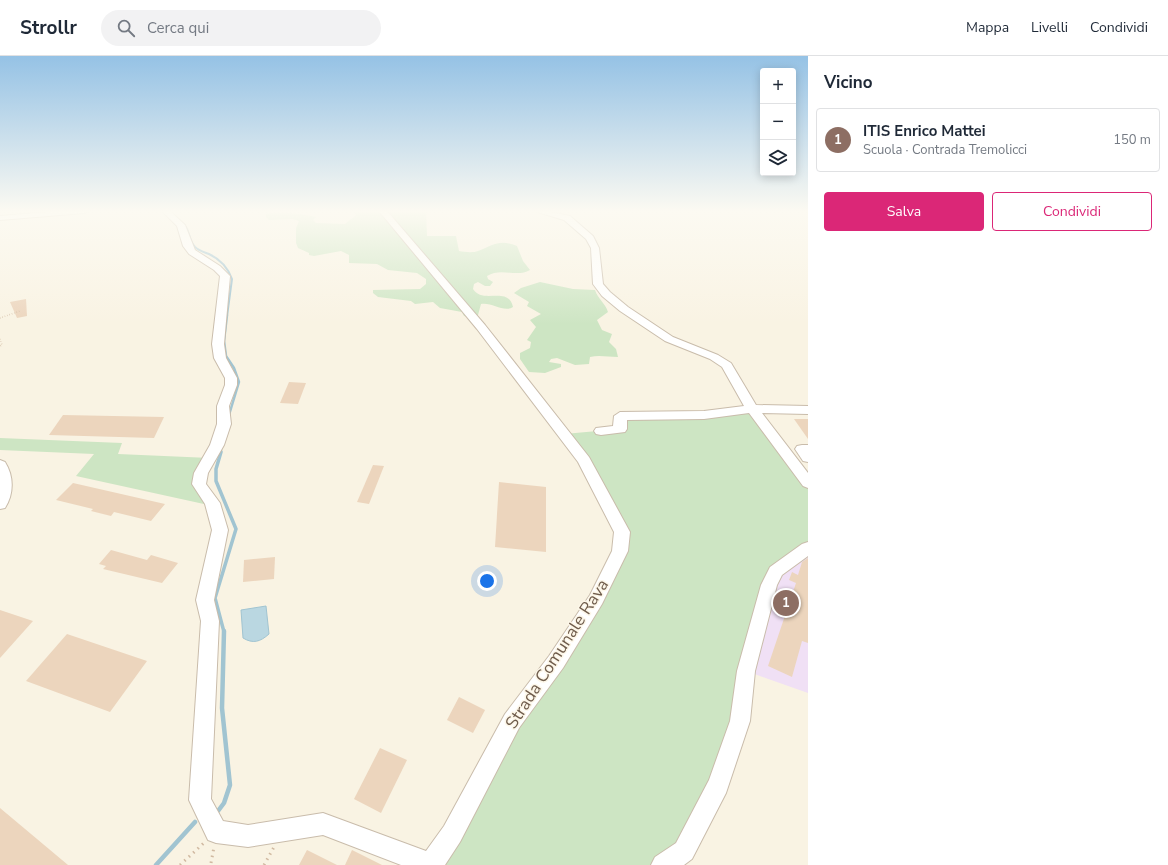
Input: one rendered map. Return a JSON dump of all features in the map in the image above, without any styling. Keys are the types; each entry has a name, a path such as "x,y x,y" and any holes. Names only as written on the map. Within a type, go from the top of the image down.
{"street":[{"path":"189,249 192,252 214,264 225,276 218,344 220,358 231,378 231,384 223,406 224,424 217,445 201,473 199,484 212,503 220,530 205,600 210,620 200,800 216,832 248,836 323,824 431,865"},
{"name":"Strada Comunale Rava","path":"415,249 481,327 584,460 622,532 620,551 596,600 556,662 512,721 452,834 431,865"},
{"path":"595,249 598,284 606,294 624,309 669,339 714,357 727,365 752,409 808,483"},
{"path":"601,432 620,429 620,416 704,415 752,409 808,410"},
{"path":"808,449 802,449 808,458"},
{"path":"0,465 4,476 5,492 0,504"},
{"path":"663,865 684,851 718,785 740,721 746,671 769,585 776,571 808,548"}],"path":[{"path":"0,318 20,311"},
{"path":"0,339 2,345 0,346"},
{"path":"180,865 216,832"}],"shaded area":[{"path":"808,548 808,693 746,671 769,585"}],"green space":[{"path":"300,249 459,249 459,251 476,252 484,249 518,249 523,261 530,270 520,273 492,273 487,276 488,279 493,282 490,286 485,286 478,282 474,284 473,289 477,293 489,296 506,297 513,307 506,309 489,304 481,304 478,315 470,317 464,316 462,312 440,308 433,302 415,304 411,301 378,297 373,293 373,290 420,289 426,284 426,279 417,273 388,270 377,264 349,263 349,255 341,251 314,256 309,255 309,253"},
{"path":"540,282 573,289 595,290 608,312 597,320 602,330 612,334 609,342 616,349 618,357 590,357 589,364 575,365 557,358 551,359 549,362 561,364 561,367 545,373 529,372 520,359 520,353 530,348 531,342 527,340 536,327 530,320 541,314 527,306 529,302 514,293 521,288"},
{"path":"752,409 808,483 808,548 776,571 718,785 663,865 431,865 556,662 622,532 564,434 620,429 620,416"},
{"path":"0,438 122,443 118,454 210,458 201,473 213,506 76,476 94,454 0,450"}],"water":[{"path":"266,606 269,634 263,639 256,641 250,641 243,638 241,610"}],"building":[{"path":"26,299 27,316 17,318 10,302"},
{"path":"289,382 306,383 298,404 280,403"},
{"path":"63,415 164,417 154,438 49,435"},
{"path":"794,419 808,419 808,439"},
{"path":"373,465 384,466 369,504 357,502"},
{"path":"499,482 546,487 546,552 495,547"},
{"path":"73,483 165,504 151,521 114,512 111,516 91,511 93,509 56,500"},
{"path":"111,550 147,560 151,555 178,563 162,583 103,569 106,566 99,564"},
{"path":"275,557 274,579 243,582 244,560"},
{"path":"808,558 808,643 802,641 792,677 768,666 796,583 789,580 792,572 798,575 802,562"},
{"path":"0,610 33,621 0,658"},
{"path":"67,634 147,661 110,712 26,681"},
{"path":"459,697 485,710 473,733 447,720"},
{"path":"380,748 407,760 381,813 354,799"},
{"path":"0,808 68,865 0,865"},
{"path":"307,850 337,865 299,865"},
{"path":"352,850 382,865 345,865"}],"waterway":[{"path":"198,249 217,258 226,268 232,279 227,316"},
{"path":"227,315 224,341 226,356 234,368 239,382 229,415"},
{"path":"221,452 216,469 216,481 236,529 215,598 224,632"},
{"path":"218,811 224,803 230,785 222,708 224,632"},
{"path":"156,865 195,822"}],"place":[{"name":"ITIS Enrico Mattei","path":"786,603"}]}
